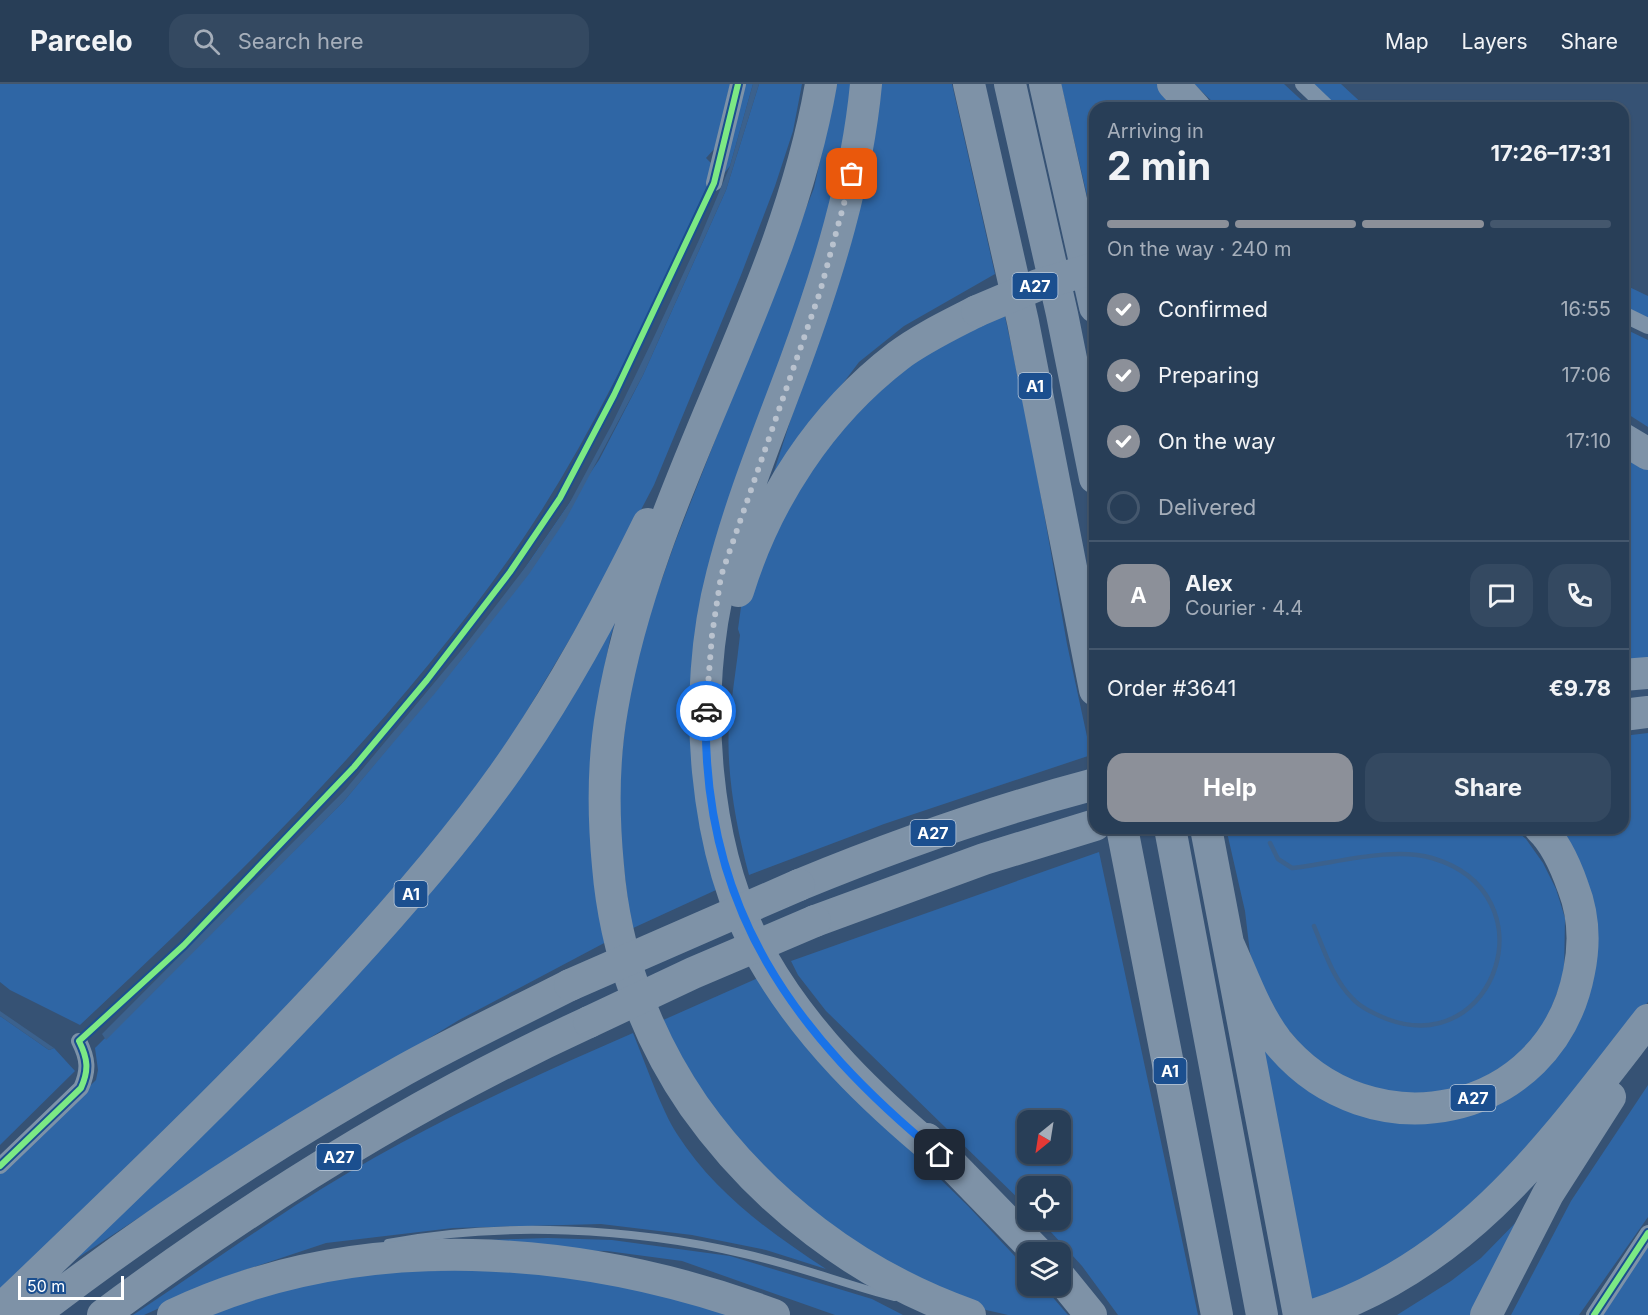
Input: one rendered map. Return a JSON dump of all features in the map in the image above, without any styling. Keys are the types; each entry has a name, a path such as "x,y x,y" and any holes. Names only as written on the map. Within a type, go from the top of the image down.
{"highway":[{"name":"A1","path":"821,84 812,134 786,223 760,295 664,528 621,663 612,710 605,799 610,893 616,931 631,981 659,1049 678,1083 704,1120 745,1169 775,1199 820,1236 872,1271 945,1306 970,1315"},
{"path":"866,84 852,174 823,282 721,576 708,668 705,737 716,827 726,867 748,930 762,958 798,1012 882,1105 940,1155 1027,1242"},
{"name":"A1","path":"969,84 1023,322 1089,659"},
{"name":"A1","path":"1010,84 1062,314 1089,448"},
{"path":"1045,84 1089,273"},
{"path":"1173,84 1190,102"},
{"name":"A27","path":"940,1155 799,1002 755,925 738,880 725,831 718,768 719,716 724,663 738,592 751,554 787,480 824,428 873,377 930,335 977,311 1038,285 1089,294"},
{"name":"A1","path":"0,1310 164,1154 273,1044 425,878 503,776 564,682 595,629 669,481 717,397"},
{"path":"1629,443 1648,454"},
{"path":"1629,675 1648,673"},
{"path":"1629,714 1648,712"},
{"name":"A27","path":"33,1315 133,1242 278,1145 405,1070 570,985 897,844 1083,787"},
{"name":"A27","path":"103,1315 201,1244 430,1102 516,1056 693,973 815,921 984,859 1085,828"},
{"name":"A1","path":"1123,834 1217,1315"},
{"name":"A1","path":"1171,834 1262,1315"},
{"path":"1207,834 1299,1315"},
{"name":"A27","path":"1228,943 1257,1010 1277,1040 1325,1084 1348,1097 1374,1105 1404,1109 1437,1108 1465,1101 1495,1089 1521,1072 1545,1049 1564,1021 1575,992 1584,937 1580,904 1558,853 1544,834"},
{"path":"1314,1315 1378,1287 1420,1263 1481,1216 1532,1167 1648,1020"},
{"path":"1486,1315 1548,1194 1648,1041"},
{"path":"173,1315 281,1274 381,1258 435,1255 493,1256 553,1262 656,1279 709,1293 774,1315"},
{"path":"1071,1290 1091,1315"}],"street":[{"path":"714,183 738,84"},
{"path":"1303,84 1322,102"},
{"path":"1629,317 1648,326"},
{"path":"0,1166 81,1088 88,1072 87,1056 79,1041"},
{"path":"1594,1315 1648,1233"}],"lane":[{"path":"375,1246 408,1239 485,1232 564,1231 635,1236 743,1253 900,1298"},
{"path":"281,1274 320,1257"},
{"path":"911,1301 965,1315"}],"shaded area":[{"path":"0,84 730,84 716,147 706,158 712,164 712,175 599,411 547,502 518,546 419,676 312,797 198,913 80,1025 10,990 0,982"},
{"path":"742,84 753,84 730,166 718,181"},
{"path":"753,84 759,84 726,190 643,375 566,519 529,574 436,692 344,801 106,1040 102,1034 345,790 464,647 531,560 569,504 612,424 699,240 730,166"},
{"path":"759,84 802,84 793,131 775,186 741,275 654,485 599,590 508,743 415,870 166,1134 0,1297 0,1174 96,1080 98,1070 95,1048 344,801 468,651 599,460 643,375 726,190"},
{"path":"837,84 860,84 838,201 727,531 712,875 716,890 631,929 619,826 620,771 628,701 644,630 674,545 814,188"},
{"path":"879,84 952,84 995,274 904,326 859,362 772,478 803,381"},
{"path":"1061,84 1158,84 1174,102 1089,102 1089,204"},
{"path":"1194,84 1284,84 1304,102 1213,102"},
{"path":"1307,84 1341,84 1360,102 1326,102"},
{"path":"1629,287 1648,296 1648,321 1629,313"},
{"path":"1004,312 1029,428 1089,756 884,824 749,875 733,799 728,742 741,607 760,548 803,469 887,383 917,360"},
{"path":"1629,331 1648,340 1648,427 1629,415"},
{"path":"1629,459 1648,470 1648,662 1629,665"},
{"path":"619,609 610,639 594,723 608,941 459,1020 184,1188 73,1261 224,1111"},
{"path":"1648,733 1648,1002 1517,1166 1413,1259 1312,1304 1252,1015 1282,1055 1448,1114 1581,1005 1551,834 1629,834 1629,735"},
{"path":"1227,834 1520,834 1543,863 1556,889 1565,918 1564,975 1545,1024 1531,1048 1469,1087 1395,1099 1319,1066 1263,1000 1250,953 1245,911"},
{"path":"1099,852 1198,1315 1118,1315 1071,1254 1071,1242 1060,1242 1049,1230 1071,1230 1071,1176 1017,1176 1017,1197 826,1011 798,975 791,961"},
{"path":"758,978 863,1104 968,1206 1017,1258 1017,1296 1052,1296 1068,1315 1008,1315 973,1307 907,1279 775,1186 722,1126 661,1021"},
{"path":"0,1011 54,1048 49,1050 0,1016"},
{"path":"0,1016 49,1050 54,1048 75,1071 0,1145"},
{"path":"633,1033 665,1112 692,1155 725,1192 744,1209 826,1269 766,1250 692,1235 601,1224 453,1228 326,1243 239,1272 144,1315 133,1315 296,1205 377,1156 504,1091"},
{"path":"1648,1085 1648,1217 1579,1315 1511,1315 1571,1201"},
{"path":"1525,1213 1475,1315 1397,1315 1451,1281 1481,1258"},
{"path":"548,1238 612,1240 730,1256 872,1299 903,1315 835,1315 682,1261 607,1251 455,1248 455,1241"},
{"path":"1648,1246 1648,1315 1603,1315"},
{"path":"545,1266 755,1315 196,1315 315,1273"}],"waterway":[{"path":"1270,843 1278,859 1292,868 1362,857 1399,854 1432,858 1469,877 1491,904 1499,935 1495,967 1481,995 1457,1016 1425,1025 1387,1019 1360,1005 1345,990 1330,964 1314,926"}],"cycle path":[{"path":"0,1166 81,1088 86,1065 79,1041 184,945 354,767 427,680 510,572 560,498 614,395 714,183 738,84"},
{"path":"1594,1315 1648,1233"}],"way so far":[{"path":"706,711 712,635 721,576 820,292 852,174"}],"route":[{"path":"706,711 705,737 716,827 734,893 762,958 798,1012 830,1050 882,1105 940,1155"}]}
